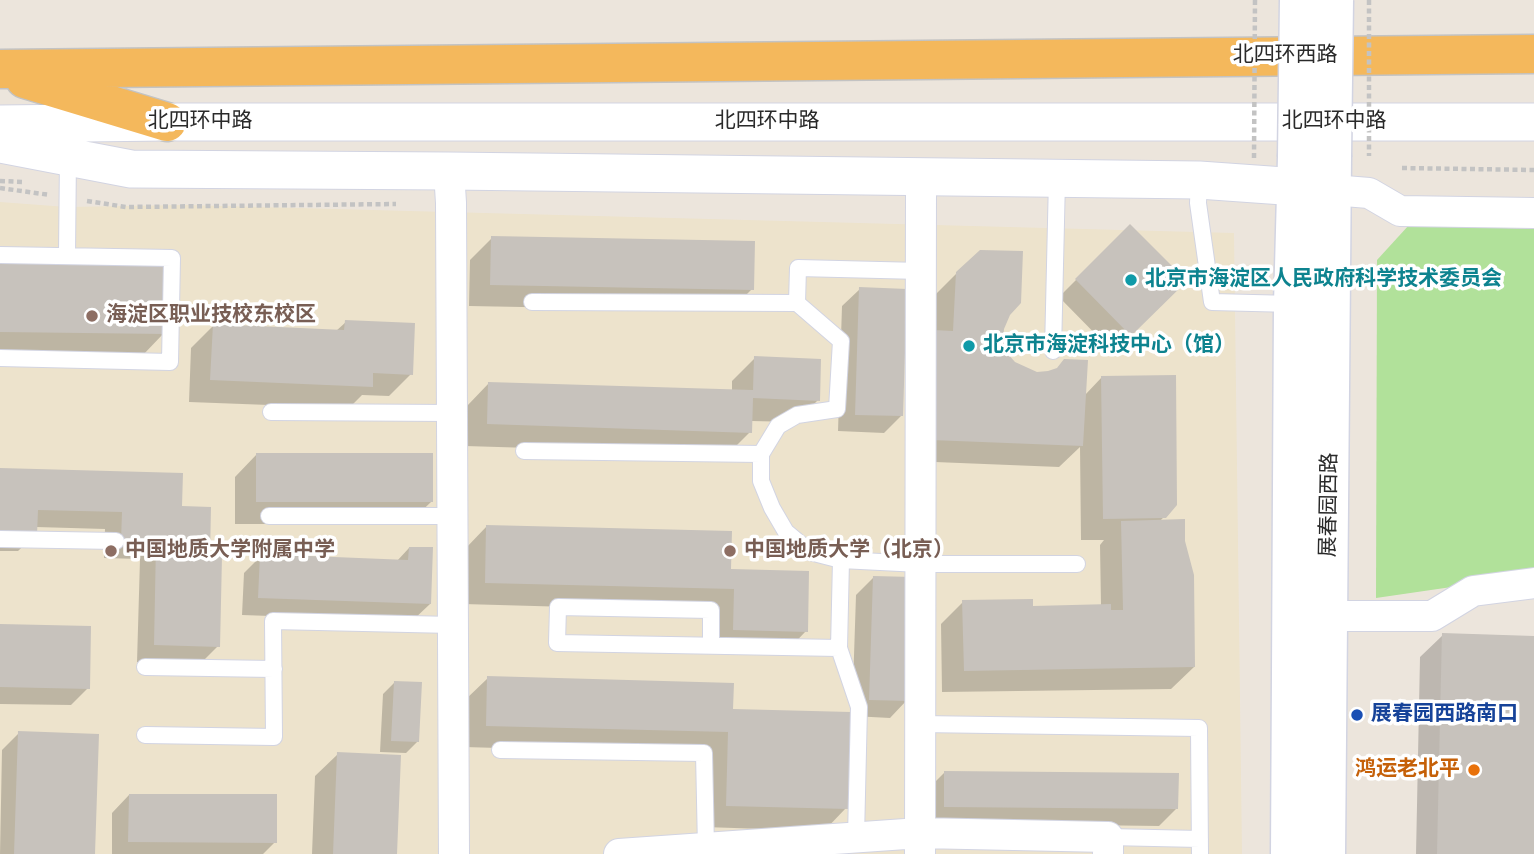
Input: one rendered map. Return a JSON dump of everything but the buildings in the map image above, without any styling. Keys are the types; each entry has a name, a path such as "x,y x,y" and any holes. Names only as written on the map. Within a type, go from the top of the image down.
{"highway":[{"name":"北四环西路","path":"0,70 1534,54"},
{"path":"0,70 167,122"}],"main road":[{"path":"1299,0 1325,169"},
{"path":"1325,169 1334,0"},
{"name":"展春园西路","path":"1290,854 1293,304 1325,169"},
{"name":"展春园西路","path":"1325,169 1329,616 1326,854"}],"street":[{"name":"北四环中路","path":"0,124 1534,122"},
{"path":"0,144 131,169 1199,180 1325,169 1400,211 1534,213"},
{"path":"449,171 452,203 454,854"},
{"path":"920,177 920,843"},
{"path":"1329,616 1432,616 1473,591 1534,583"},
{"path":"619,854 856,837 920,843 1108,846"}],"lane":[{"path":"67,255 68,156"},
{"path":"1052,351 1057,178"},
{"path":"1199,180 1198,203 1212,302 1293,304"},
{"path":"0,255 172,258 170,362 0,358"},
{"path":"797,303 798,268 921,271"},
{"path":"532,302 797,303 841,341 837,409 797,415 778,426 761,454 761,481 786,532 810,552 841,560 920,564 1077,564"},
{"path":"271,412 452,413"},
{"path":"524,451 761,454"},
{"path":"268,516 452,516"},
{"path":"0,539 116,541"},
{"path":"841,560 839,648 859,707 856,837"},
{"path":"711,645 711,610 558,607 556,643 839,648"},
{"path":"145,735 274,737 273,621 453,625"},
{"path":"145,667 274,669"},
{"path":"920,724 1199,728 1200,847 1108,846"},
{"path":"500,750 704,753 706,848"}],"path":[{"path":"1254,158 1255,0"},
{"path":"1325,169 1369,0"},
{"path":"1402,168 1534,170"}],"shaded area":[{"name":"中国地质大学（北京）","path":"0,202 67,207 185,205 1234,233 1242,854 0,854"}],"green space":[{"path":"1409,225 1534,229 1534,575 1376,598 1377,260"}],"place":[{"name":"北京市海淀区人民政府科学技术委员会","path":"1131,280"},
{"name":"海淀区职业技校东校区","path":"92,316"},
{"name":"北京市海淀科技中心（馆）","path":"969,346"},
{"name":"中国地质大学附属中学","path":"111,551"},
{"name":"中国地质大学（北京）","path":"730,551"},
{"name":"展春园西路南口","path":"1357,715"},
{"name":"鸿运老北平","path":"1474,770"}]}
